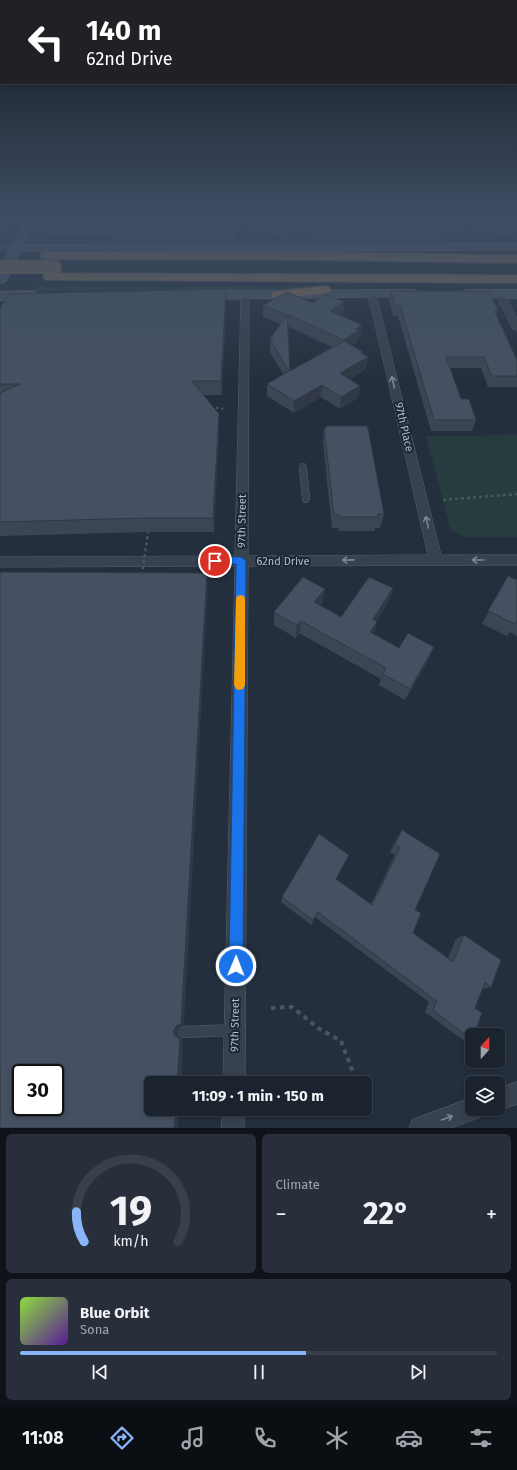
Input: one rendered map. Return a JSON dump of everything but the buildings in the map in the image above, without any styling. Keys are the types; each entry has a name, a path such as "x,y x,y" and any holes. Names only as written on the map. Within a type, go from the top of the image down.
{"highway":[{"path":"0,278 20,274"},
{"path":"309,274 517,279"},
{"path":"278,295 375,287 450,285 517,279"}],"main road":[{"path":"189,295 428,294"},
{"path":"452,294 517,294"},
{"path":"0,296 42,295"}],"street":[{"name":"97th Place","path":"372,294 436,560"},
{"path":"500,294 517,328"},
{"name":"97th Street","path":"234,1076 245,295"},
{"name":"62nd Drive","path":"0,562 517,560"},
{"path":"505,1097 517,1093"},
{"path":"420,1128 465,1112"},
{"path":"233,1128 234,1116"}],"lane":[{"path":"303,466 306,499"},
{"path":"184,1032 235,1030"}],"path":[{"path":"209,407 224,408"},
{"path":"443,500 517,494"},
{"path":"142,582 148,532"},
{"path":"271,1008 292,1007 318,1028 341,1041 354,1076"}],"green space":[{"path":"331,286 278,290 34,291 35,287"},
{"path":"517,435 517,537 465,537 451,531 426,436"}],"slow traffic":[{"path":"239,685 241,599"}],"route":[{"path":"215,561 241,561 236,966"}]}
